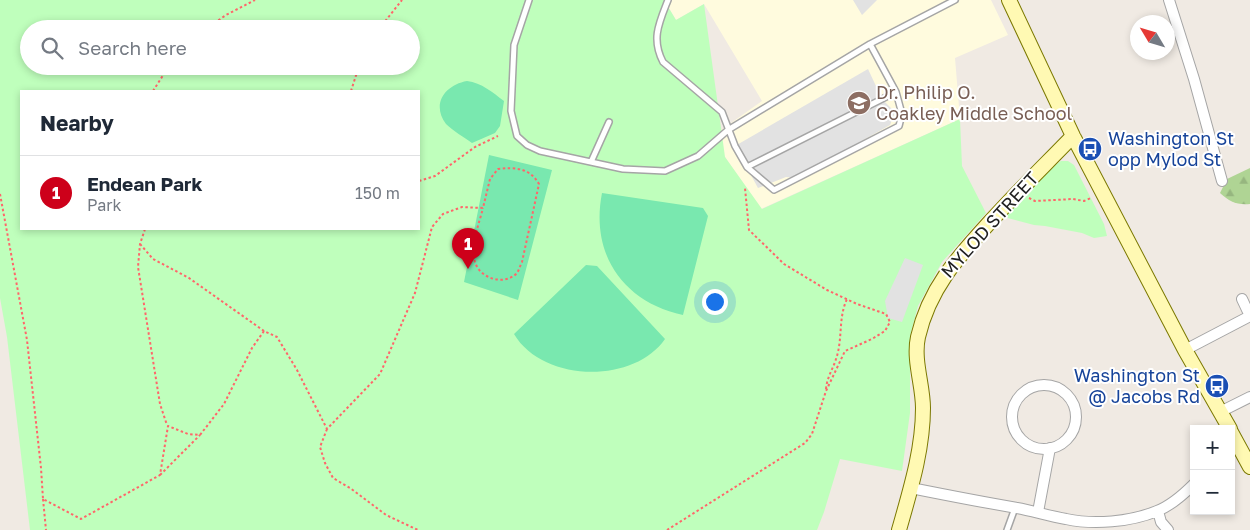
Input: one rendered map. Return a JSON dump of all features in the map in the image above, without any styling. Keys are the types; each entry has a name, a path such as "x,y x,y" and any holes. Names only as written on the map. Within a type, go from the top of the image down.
{"main road":[{"path":"1009,0 1074,136 1185,350 1226,425"},
{"name":"MYLOD STREET","path":"899,530 911,488 923,431 918,338 927,307 954,260 1015,194 1074,136"},
{"path":"1235,442 1250,467"}],"street":[{"path":"1169,0 1194,80 1222,181"},
{"path":"1185,350 1250,316 1242,299"},
{"path":"1038,385 1049,385 1059,389 1068,396 1074,405 1075,422 1069,437 1061,444 1050,448 1040,449 1022,441 1012,423 1012,413 1015,404 1024,392 1038,385"},
{"path":"1220,412 1250,397"},
{"path":"1038,512 1050,448"},
{"path":"911,488 1038,512 1067,520 1113,525 1158,511 1190,488"},
{"path":"1158,511 1162,522 1168,530"}],"lane":[{"path":"529,0 514,45 511,111 517,136 527,145 540,151 623,169 665,171 698,156 728,130 870,44 955,0"},
{"path":"668,0 656,39 657,51 663,62 722,112 735,146 747,166 774,190 899,126 902,114 896,92 870,44"},
{"path":"747,166 896,92"},
{"path":"591,162 609,122"},
{"path":"1007,530 1015,508"}],"path":[{"path":"219,20 255,0"},
{"path":"386,20 402,0"},
{"path":"154,90 163,75"},
{"path":"351,90 356,75"},
{"path":"420,181 435,176 474,146 498,136"},
{"path":"512,167 535,176 539,184 522,262 517,273 506,280 493,280 483,274 475,264 474,250 483,208 490,179 498,169 512,167"},
{"path":"667,530 804,443 812,434 826,391 845,351 885,331 890,322 886,314 846,300 784,264 750,230 745,188"},
{"path":"0,194 27,340 42,468 46,530"},
{"path":"1025,194 1035,201 1054,198 1081,201 1091,198"},
{"path":"418,530 386,515 350,488 333,478 320,448 327,429 380,374 415,293 432,227 443,214 462,207 483,208"},
{"path":"145,230 140,244 138,266 160,404 168,426 160,475"},
{"path":"140,244 153,259 189,278 264,331 277,337 327,429"},
{"path":"826,391 827,379 836,359 846,300"},
{"path":"43,499 81,519 160,475 200,435 224,404 252,348 264,331"},
{"path":"168,426 188,434 200,435"}],"shaded area":[{"name":"Dr. Philip O. Coakley Middle School","path":"664,0 991,0 1008,35 955,58 960,119 761,209 725,157 714,135 762,101 704,4 676,20"},
{"path":"853,0 877,0 862,15"},
{"path":"868,69 882,99 895,112 890,125 796,178 786,177 758,188 735,146"},
{"path":"905,258 923,265 902,322 888,318 885,301"}],"green space":[{"path":"0,0 664,0 676,20 704,4 725,157 762,209 960,119 962,166 986,213 942,262 918,306 910,336 910,413 902,471 840,459 817,530 30,530 7,337 0,298"},
{"path":"467,81 482,86 504,101 500,126 495,133 472,143 446,124 440,109 440,103 447,91 459,83"},
{"path":"489,155 552,170 518,300 464,282"},
{"path":"1061,161 1068,161 1074,165 1104,224 1107,236 1094,238 1082,233 1034,225 1004,217 1031,187"},
{"path":"1250,168 1250,204 1234,202 1220,193 1227,179"},
{"path":"602,193 703,208 708,216 683,315 662,309 643,299 628,287 616,272 607,255 601,236"},
{"path":"586,265 597,266 665,339 651,354 632,364 611,370 589,372 566,369 545,362 528,350 514,334"}],"place":[{"name":"Dr. Philip O. Coakley Middle School","path":"859,103"},
{"name":"Washington St opp Mylod St","path":"1090,149"},
{"name":"Endean Park","path":"468,269"},
{"name":"Washington St @ Jacobs Rd","path":"1217,386"}]}
